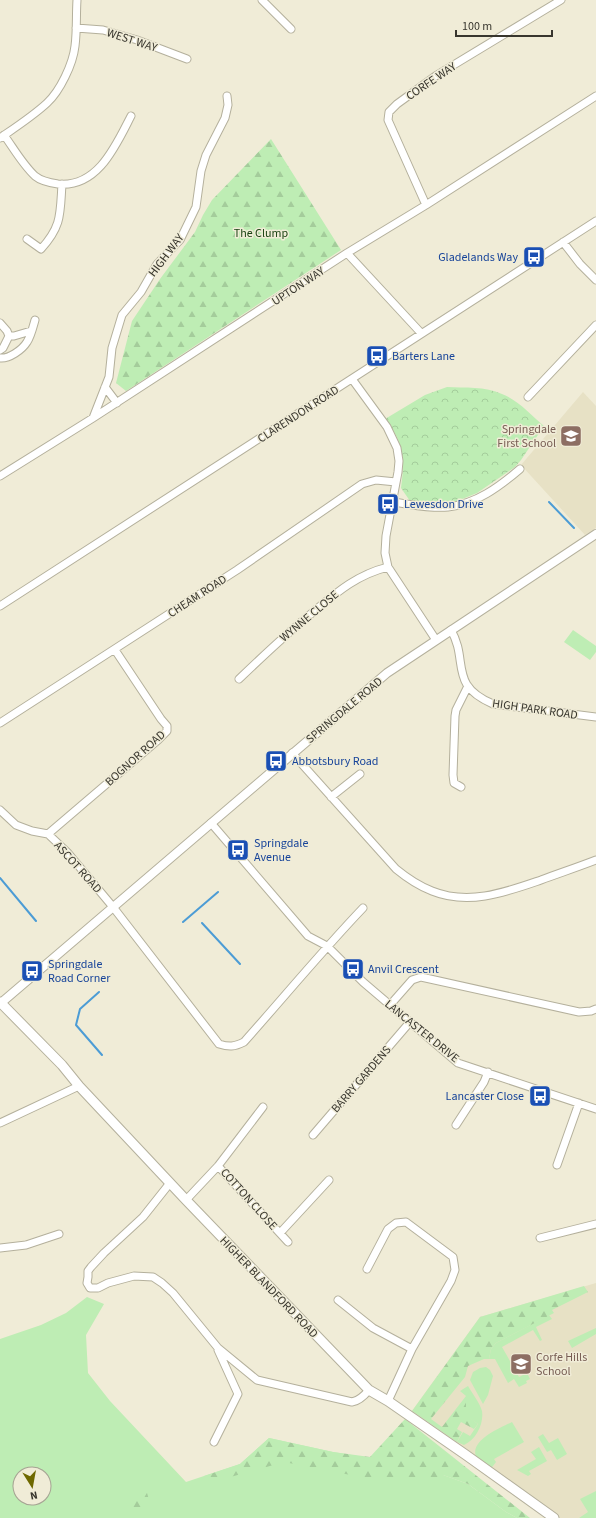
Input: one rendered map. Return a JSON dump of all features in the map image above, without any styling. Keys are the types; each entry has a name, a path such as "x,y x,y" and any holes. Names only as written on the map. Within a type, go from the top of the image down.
{"main road":[{"name":"HIGHER BLANDFORD ROAD","path":"0,1003 62,1065 79,1086 186,1200 369,1390 388,1401 466,1454 554,1518"}],"street":[{"path":"77,0 76,45 69,68 59,88 48,102 2,136 36,177 50,183 77,183 96,172 110,156 131,116"},
{"path":"262,0 291,28"},
{"name":"CORFE WAY","path":"426,204 388,120 389,112 397,104 437,75 561,0"},
{"name":"WEST WAY","path":"76,28 103,30 137,40 186,61 190,51"},
{"name":"HIGH WAY","path":"93,418 109,377 112,348 122,315 141,292 157,264 180,240 196,207 201,171 206,155 225,118 228,105 228,96"},
{"name":"UPTON WAY","path":"0,476 117,403 347,254 596,96"},
{"path":"27,239 41,250 52,236 60,212 62,184"},
{"name":"CLARENDON ROAD","path":"0,606 596,221"},
{"path":"563,242 596,280"},
{"path":"347,254 421,334"},
{"path":"0,358 7,358 22,348 27,342 35,320"},
{"path":"0,323 7,331 9,336"},
{"path":"528,397 596,325"},
{"path":"9,336 31,331"},
{"path":"0,350 3,348 9,336"},
{"path":"352,379 387,426 397,448 399,461 386,536 385,553 388,568 436,640"},
{"path":"105,387 117,403"},
{"path":"392,502 433,507 461,505 477,499 494,489 520,469"},
{"name":"CHEAM ROAD","path":"0,723 237,570 362,484 376,480 396,482"},
{"name":"SPRINGDALE ROAD","path":"0,1003 387,673 596,534"},
{"name":"WYNNE CLOSE","path":"239,679 282,637 343,587 373,571 388,568"},
{"name":"HIGH PARK ROAD","path":"451,630 458,646 462,677 468,686 480,698 493,704 596,717"},
{"name":"BOGNOR ROAD","path":"48,834 158,740 166,731 167,726 115,650"},
{"path":"461,787 454,783 453,774 455,716 456,710 468,686"},
{"path":"292,753 396,869 423,887 446,895 471,898 498,894 596,860"},
{"path":"331,798 360,774"},
{"name":"ASCOT ROAD","path":"0,810 16,825 32,831 48,834 67,852 113,907"},
{"path":"211,823 308,936 327,946"},
{"path":"113,907 219,1044 228,1047 236,1046 244,1042 302,977 327,946 363,908"},
{"name":"LANCASTER DRIVE","path":"327,946 362,982 458,1063 596,1109"},
{"path":"390,1005 412,980 421,977 579,1012 596,1009"},
{"name":"BARRY GARDENS","path":"312,1135 410,1022"},
{"path":"456,1125 484,1082 488,1072"},
{"path":"0,1123 79,1086"},
{"path":"558,1165 579,1103"},
{"name":"COTTON CLOSE","path":"186,1200 218,1166 263,1107"},
{"name":"COTTON CLOSE","path":"218,1166 288,1242"},
{"name":"COTTON CLOSE","path":"280,1233 329,1180"},
{"path":"170,1183 143,1217 96,1261 88,1271 88,1283 90,1288 94,1289 134,1276 153,1277 174,1292 197,1324 218,1348 256,1380 352,1402 356,1402 369,1390"},
{"path":"367,1269 371,1254 388,1229 396,1222 406,1222 453,1257 455,1270 451,1281 412,1348 388,1401"},
{"path":"540,1238 596,1224"},
{"path":"0,1248 26,1245 59,1234"},
{"path":"338,1300 373,1328 412,1348"},
{"path":"346,1307 352,1302"},
{"path":"214,1442 238,1394 218,1348"}],"shaded area":[{"name":"Springdale First School","path":"583,392 596,406 596,528 585,535 521,465"},
{"name":"Corfe Hills School","path":"596,1283 596,1518 554,1518 409,1415 480,1317"}],"green space":[{"name":"The Clump","path":"271,139 341,250 126,391 116,383 132,321 160,279 195,232 212,200"},
{"path":"447,387 495,391 519,404 544,426 515,467 477,493 455,502 410,501 401,488 403,468 402,451 396,436 385,419 425,395"},
{"path":"573,630 596,646 596,652 590,660 564,642"},
{"path":"584,1286 588,1292 552,1310 554,1313 496,1343 491,1349 489,1359 484,1359 468,1366 465,1377 431,1419 442,1427 466,1396 466,1415 478,1424 474,1429 461,1422 457,1429 462,1432 457,1442 412,1411 480,1317"},
{"path":"87,1297 104,1304 86,1335 88,1373 110,1401 186,1482 240,1464 269,1438 333,1452 424,1468 468,1484 506,1512 517,1518 0,1518 0,1339 41,1325 66,1313"},
{"path":"549,1315 552,1319 536,1327 542,1340 540,1341 533,1330 502,1347 519,1377 527,1373 530,1379 526,1381 527,1383 519,1387 514,1379 508,1383 495,1359 489,1359 491,1349 496,1343"},
{"path":"596,1328 596,1334 572,1348 568,1341"},
{"path":"486,1367 490,1370 493,1376 488,1395 483,1404 470,1380 473,1372 480,1368"},
{"path":"468,1386 480,1405 482,1411 482,1421 478,1431 472,1439 464,1445 457,1442 463,1432 470,1436 478,1424 466,1416 466,1396 460,1391"},
{"path":"405,1419 530,1518 517,1518 506,1512 468,1484 443,1475 436,1478 366,1478 284,1462 227,1478 206,1481 204,1476 240,1464 269,1438 333,1452 370,1457"},
{"path":"512,1422 524,1442 494,1459 496,1462 489,1471 477,1459 475,1452 477,1446 486,1436"},
{"path":"543,1434 549,1443 558,1438 567,1454 557,1460 551,1450 547,1452 538,1437"},
{"path":"539,1447 547,1461 529,1471 531,1474 528,1476 517,1470 536,1459 531,1452"},
{"path":"596,1491 596,1518 579,1518 588,1512 580,1499"},
{"path":"147,1493 150,1503 137,1514 131,1508 118,1502"}],"waterway":[{"path":"549,502 574,528"},
{"path":"0,878 36,921"},
{"path":"183,922 218,892"},
{"path":"202,923 240,964"},
{"path":"99,992 80,1009 76,1025 102,1055"}],"place":[{"name":"Gladelands Way","path":"534,257"},
{"name":"Barters Lane","path":"377,356"},
{"name":"Springdale First School","path":"571,436"},
{"name":"Lewesdon Drive","path":"388,504"},
{"name":"Abbotsbury Road","path":"276,761"},
{"name":"Springdale Avenue","path":"238,850"},
{"name":"Anvil Crescent","path":"353,969"},
{"name":"Springdale Road Corner","path":"32,971"},
{"name":"Lancaster Close","path":"540,1096"},
{"name":"Corfe Hills School","path":"521,1364"}]}
